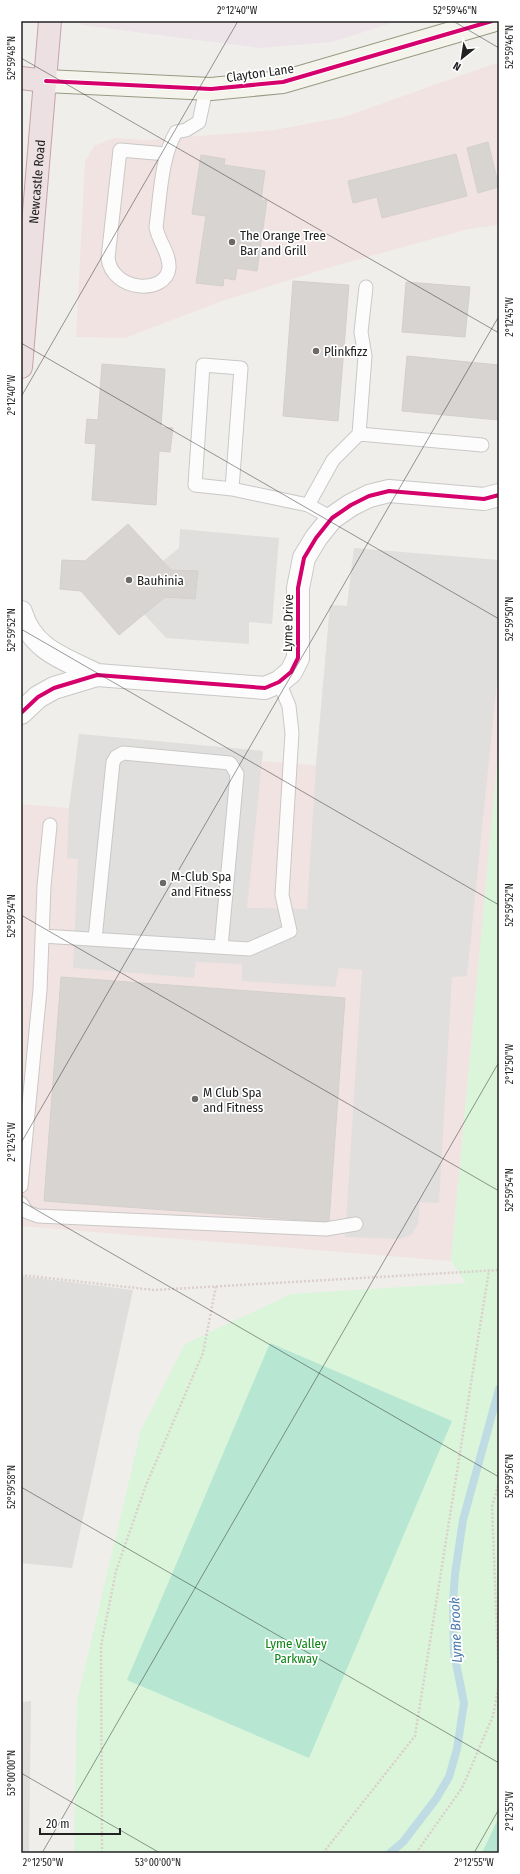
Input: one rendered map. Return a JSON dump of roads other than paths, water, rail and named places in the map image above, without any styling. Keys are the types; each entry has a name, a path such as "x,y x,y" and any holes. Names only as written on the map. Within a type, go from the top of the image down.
{"highway":[{"name":"Newcastle Road","path":"21,367 50,21"},
{"path":"21,78 46,81"}],"street":[{"name":"Clayton Lane","path":"46,81 206,89 283,82 492,21"},
{"name":"Lyme Drive","path":"21,612 25,624 43,648 97,675 247,688 265,688 279,682 290,672 298,658 298,588 304,558 316,538 332,518 351,505 369,496 389,491 484,499 499,495"},
{"name":"Lyme Drive","path":"21,713 38,696 54,688 97,675"}],"lane":[{"path":"167,154 120,150 108,258 109,267 112,272 119,280 130,286 144,286 162,281 169,268 168,257 157,236 156,227 167,154 176,132 186,130 199,122 206,89"},
{"path":"308,505 333,460 359,434 365,356 361,332 366,287"},
{"path":"232,489 241,368 203,365 195,485 232,489 308,505 332,518"},
{"path":"359,434 482,445"},
{"path":"42,936 249,949 290,931 282,895 292,732 289,706 279,682"},
{"path":"95,939 113,762 116,757 123,753 230,764 234,769 236,774 221,947"},
{"path":"21,1186 40,990 42,936 50,825"},
{"path":"21,1203 27,1212 38,1216 326,1229 356,1224"}],"waterway":[{"name":"Lyme Brook","path":"390,1853 403,1842 436,1799 449,1777 457,1749 464,1703 454,1653 453,1603 455,1574 463,1520 499,1389"}],"place":[{"name":"The Orange Tree Bar and Grill","path":"232,242"},
{"name":"Plinkfizz","path":"316,351"},
{"name":"Bauhinia","path":"129,580"},
{"name":"M-Club Spa and Fitness","path":"163,883"},
{"name":"M Club Spa and Fitness","path":"195,1099"}],"park label":[{"name":"Lyme Valley Parkway","path":"296,1650"}]}
